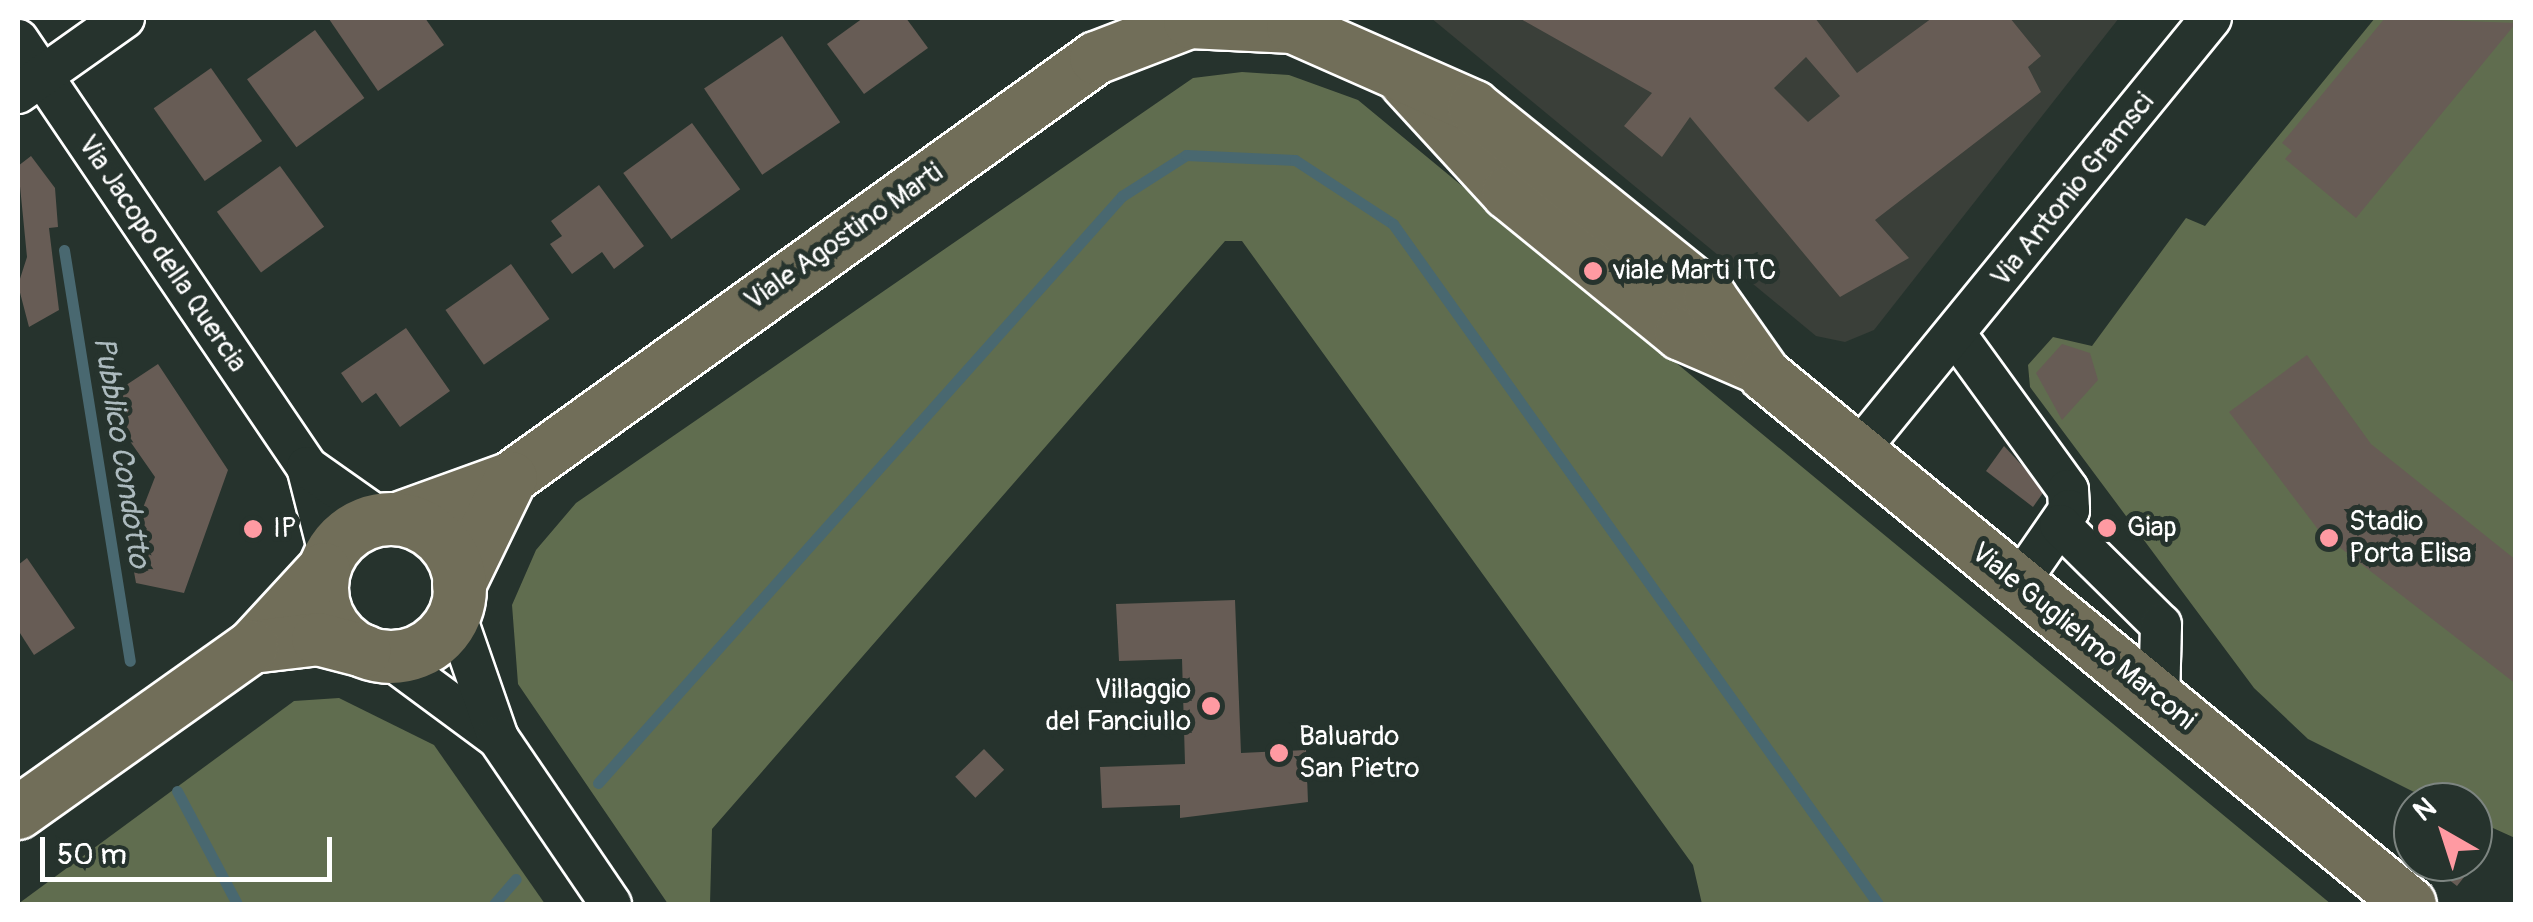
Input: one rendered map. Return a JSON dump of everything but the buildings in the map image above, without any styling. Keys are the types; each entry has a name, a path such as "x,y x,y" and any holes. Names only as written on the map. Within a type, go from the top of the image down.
{"main road":[{"name":"Viale Guglielmo Marconi","path":"1190,20 1293,27 1474,107 1710,297 1758,368 2410,904"},
{"name":"Viale Agostino Marti","path":"390,520 511,478 1096,58 1190,20"},
{"name":"Viale Agostino Marti","path":"457,599 511,478"},
{"path":"18,812 252,647 349,533 390,520 438,536 457,599 426,647 376,654 318,639 252,647"},
{"path":"327,563 326,612 376,654"}],"street":[{"path":"30,85 86,30 124,18"},
{"name":"Via Antonio Gramsci","path":"1857,452 2211,18"},
{"name":"Via Jacopo della Quercia","path":"18,40 30,85 307,467 390,520"},
{"path":"1945,348 2068,490 2060,525 2018,584"},
{"name":"Via Jacopo della Quercia","path":"307,467 327,563"},
{"path":"2060,525 2160,625 2159,699"},
{"path":"457,599 498,738 611,904"},
{"path":"376,654 498,738"}],"shaded area":[{"path":"1431,18 2119,18 1874,330 1845,342 1816,336"}],"green space":[{"name":"Stadio Porta Elisa","path":"2375,18 2515,18 2515,838 2493,828 2493,782 2394,782 2308,739 2254,688 2030,387 2028,365 2053,337 2092,346 2186,218 2205,226"},
{"path":"1242,72 1289,75 1358,100 2331,904 1702,904 1693,865 1242,241 1225,241 712,829 710,904 668,904 518,684 512,605 536,550 576,503 1193,78"},
{"path":"339,698 434,745 545,904 18,904 294,701"}],"waterway":[{"path":"598,783 1122,196 1186,155 1295,160 1393,224 1878,904"},
{"name":"Pubblico Condotto","path":"64,250 130,661"},
{"name":"Pubblico Condotto","path":"177,791 237,904"},
{"path":"494,904 516,879"}],"place":[{"name":"viale Marti ITC","path":"1593,271"},
{"name":"Giap","path":"2107,528"},
{"name":"IP","path":"253,529"},
{"name":"Stadio Porta Elisa","path":"2329,538"},
{"name":"Villaggio del Fanciullo","path":"1211,706"},
{"name":"Baluardo San Pietro","path":"1279,753"}]}
